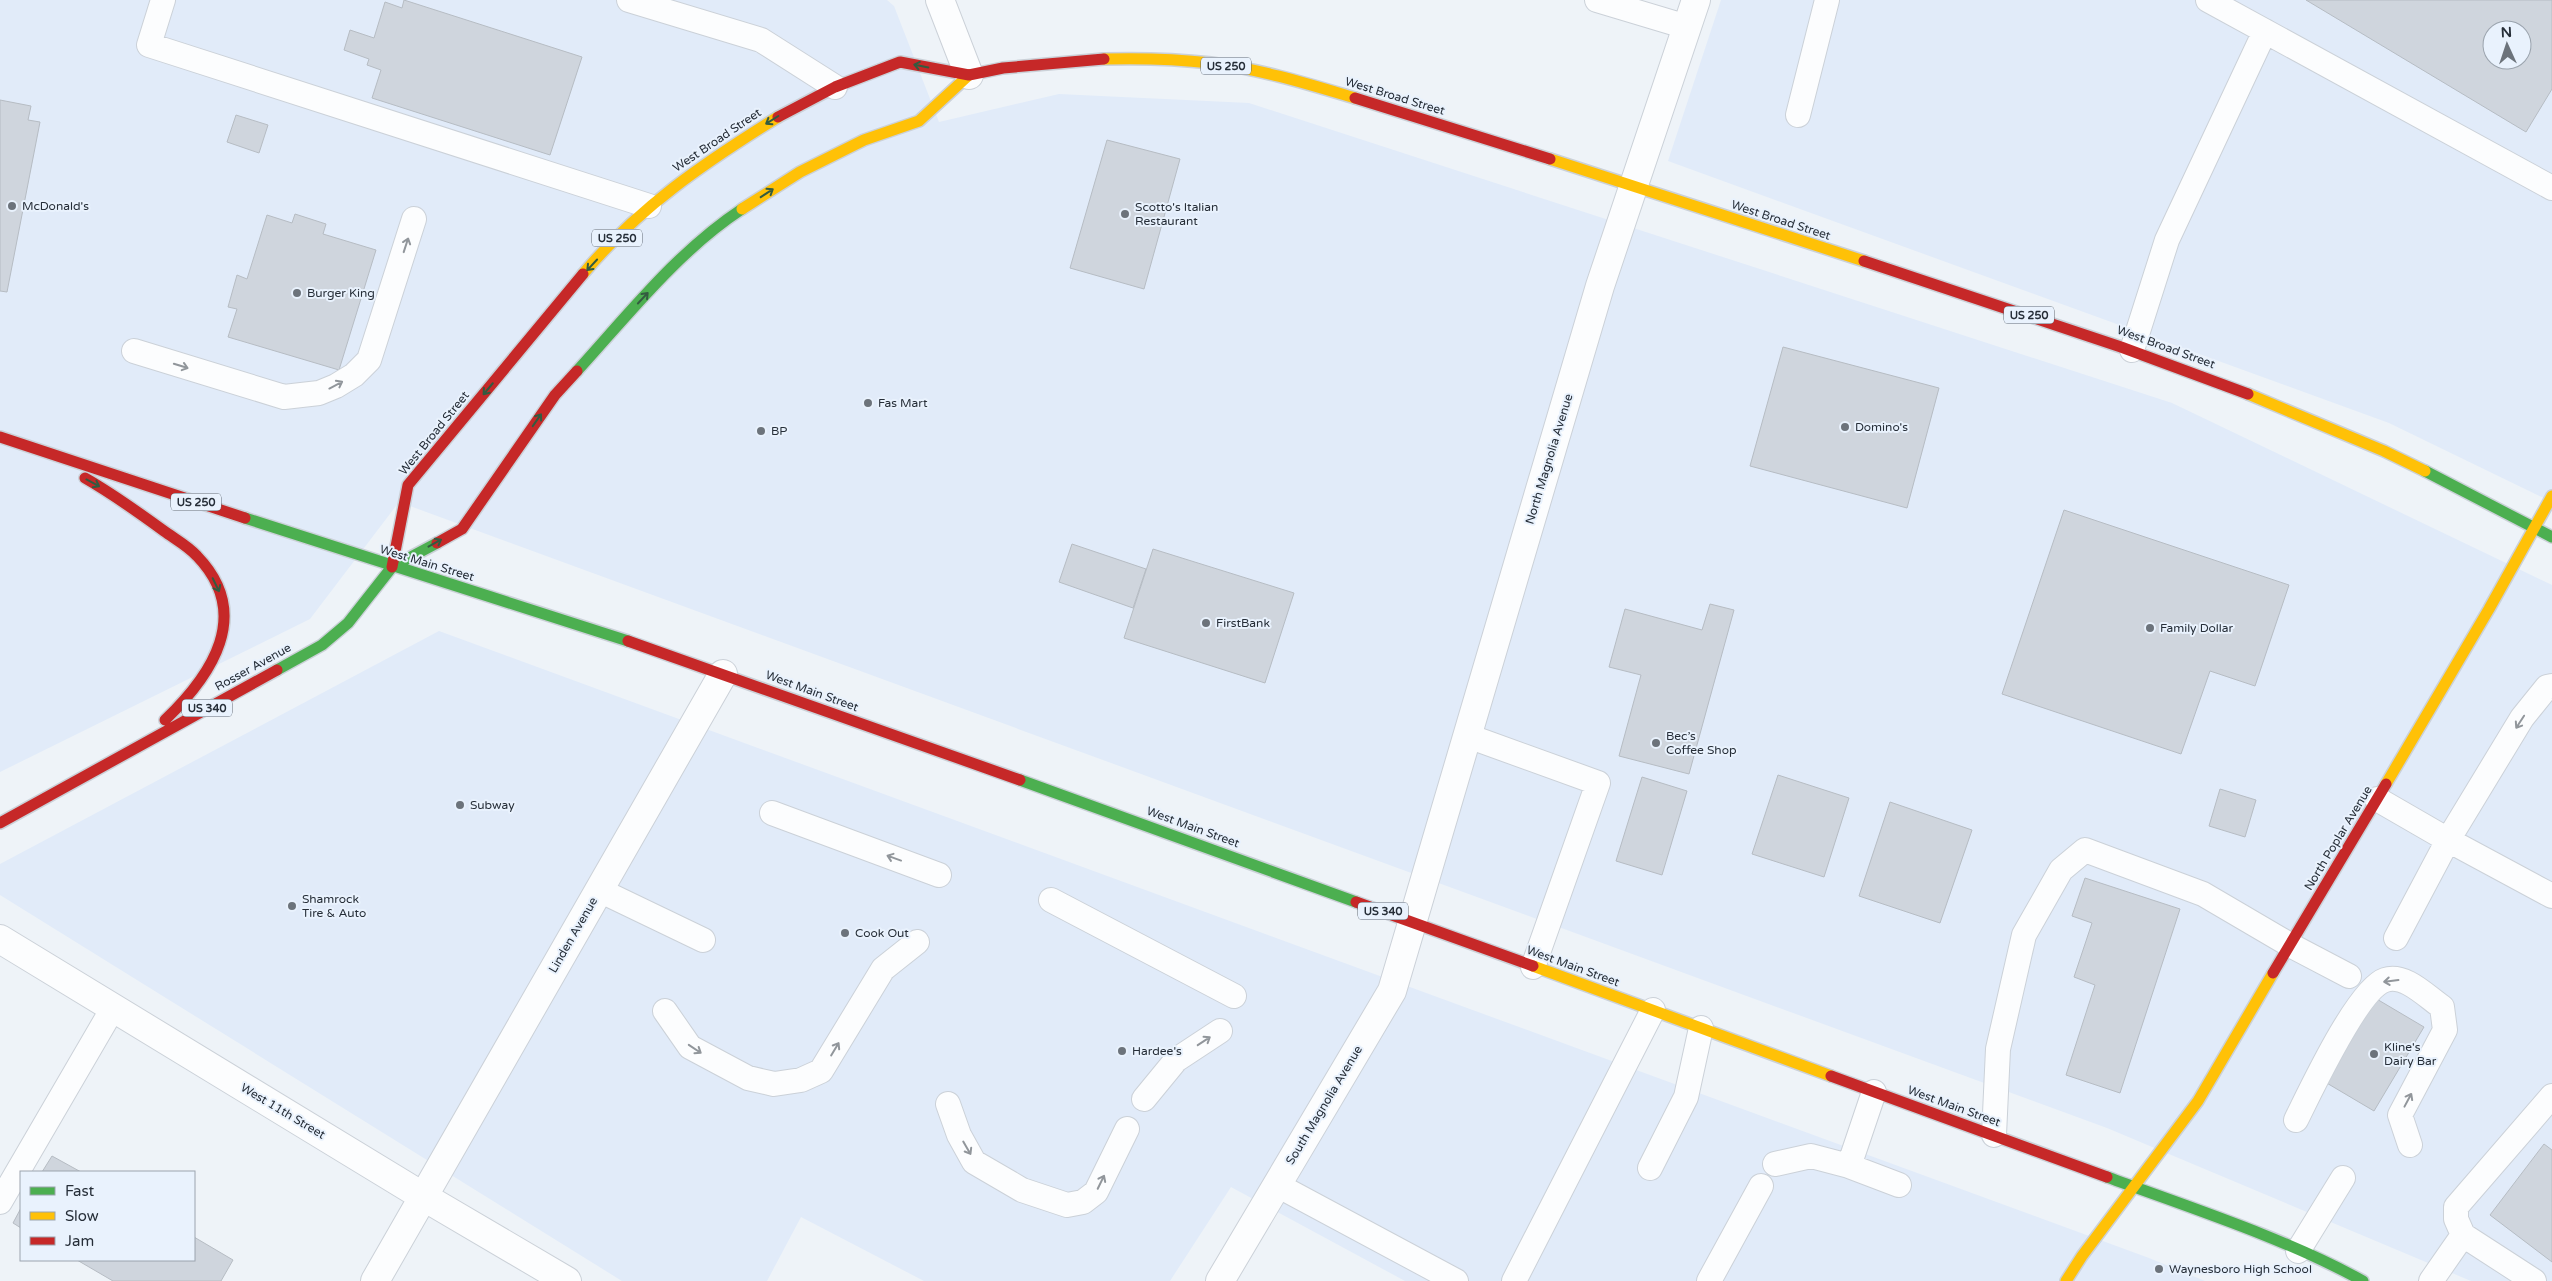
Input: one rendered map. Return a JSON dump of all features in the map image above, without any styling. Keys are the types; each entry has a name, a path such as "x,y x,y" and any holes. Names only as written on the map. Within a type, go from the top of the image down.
{"main road":[{"name":"West Broad Street","path":"392,567 408,485 586,271 649,206 703,164 786,111 835,87 900,62 969,75 1003,68 1086,59 1140,58 1211,63 1270,74 1344,94 1634,186 2132,350 2253,394 2346,433 2451,483 2552,537"},
{"path":"392,567 462,529 555,395 668,272 726,220 800,172 864,140 919,121 969,75"},
{"name":"West Main Street","path":"0,436 392,567 588,627 723,674 1412,922 2134,1186 2214,1216 2364,1281"},
{"path":"20,443 126,500 199,558 218,586 225,616 220,651 188,700 131,749"},
{"name":"North Poplar Avenue","path":"2066,1281 2082,1256 2198,1101 2489,609 2552,496"},
{"name":"Rosser Avenue","path":"0,823 322,645 348,623 392,567"}],"street":[{"path":"940,0 969,75"},
{"name":"North Magnolia Avenue","path":"1412,922 1600,286 1696,0"},
{"name":"Linden Avenue","path":"375,1281 723,674"},
{"name":"South Magnolia Avenue","path":"1220,1281 1392,991 1412,922"},
{"name":"West 11th Street","path":"0,939 424,1197 567,1281"}],"lane":[{"path":"163,0 149,45 649,206"},
{"path":"629,0 761,40 835,87"},
{"path":"1597,0 1686,27"},
{"path":"1798,114 1827,0"},
{"path":"2208,0 2552,188"},
{"path":"2132,350 2167,240 2265,31"},
{"path":"134,352 284,398 320,393 336,386 354,375 369,360 414,219"},
{"path":"2396,938 2448,840 2522,718 2548,688 2552,686"},
{"path":"1468,736 1598,783 1533,967"},
{"path":"2377,799 2552,896"},
{"path":"772,813 939,875"},
{"path":"1994,1135 1998,1049 2024,935 2062,870 2085,850 2203,894 2290,945 2349,976"},
{"path":"599,890 703,940"},
{"path":"1051,900 1234,996"},
{"path":"665,1012 690,1047 748,1078 774,1084 801,1080 821,1071 883,969 917,942"},
{"path":"2296,1120 2321,1070 2368,992 2386,979 2403,980 2442,1007 2445,1030 2400,1115 2410,1145"},
{"path":"0,1202 113,1008"},
{"path":"1514,1281 1653,1010"},
{"path":"1650,1168 1686,1097 1701,1028"},
{"path":"1144,1099 1176,1060 1220,1031"},
{"path":"1849,1166 1874,1092"},
{"path":"2534,1281 2463,1235 2456,1219 2456,1206 2552,1096"},
{"path":"948,1104 958,1135 974,1162 1022,1190 1067,1205 1083,1202 1096,1192 1127,1129"},
{"path":"1775,1164 1812,1156 1849,1166 1899,1185"},
{"path":"2298,1251 2342,1178"},
{"path":"1277,1185 1456,1281"},
{"path":"1709,1281 1760,1186"},
{"path":"2431,1281 2463,1235"}],"shaded area":[{"path":"0,0 887,0 894,6 939,122 1059,94 1249,103 2172,403 2552,585 2552,1281 2471,1281 2107,1128 399,502 310,619 0,772"},
{"path":"1721,0 2552,0 2552,502 2389,423 1668,161"},
{"path":"439,631 2149,1258 2205,1281 1405,1281 1231,1187 1170,1281 924,1281 801,1217 767,1281 622,1281 0,895 0,864"}],"building":[{"path":"404,0 582,57 550,155 372,98 381,70 367,65 369,59 344,50 350,30 374,38 385,2 402,8"},
{"path":"2306,0 2552,0 2552,89 2526,132"},
{"name":"McDonald's","path":"0,100 31,106 28,120 40,122 7,292 0,291"},
{"path":"236,115 268,125 259,153 227,142"},
{"name":"Scotto's Italian Restaurant","path":"1107,140 1180,159 1144,289 1070,268"},
{"name":"Burger King","path":"295,214 326,224 323,234 376,250 339,370 228,337 237,309 228,307 237,275 247,279 267,215 292,223"},
{"name":"Domino's","path":"1783,347 1939,388 1907,508 1750,466"},
{"name":"Family Dollar","path":"2064,510 2289,585 2255,686 2210,671 2181,754 2002,694"},
{"path":"1072,544 1146,569 1133,608 1059,582"},
{"name":"FirstBank","path":"1153,549 1294,593 1265,683 1124,638"},
{"path":"1710,604 1734,610 1689,774 1619,756 1641,675 1609,667 1625,609 1702,630"},
{"path":"1778,775 1849,798 1824,877 1752,854"},
{"path":"1642,777 1687,791 1662,875 1616,861"},
{"path":"2220,789 2256,800 2245,837 2209,826"},
{"path":"1890,802 1972,830 1940,923 1859,896"},
{"path":"2085,878 2180,909 2120,1093 2066,1075 2095,985 2074,977 2092,923 2072,916"},
{"name":"Kline's Dairy Bar","path":"2375,998 2424,1027 2374,1111 2325,1082"},
{"path":"2544,1144 2552,1150 2552,1262 2490,1215"},
{"path":"52,1156 79,1171 43,1171"},
{"path":"20,1210 20,1227 13,1223"},
{"path":"195,1238 233,1260 221,1281 113,1281 79,1261 195,1261"}],"traffic: fast":[{"path":"577,371 675,264 696,244 742,209"},
{"path":"2425,471 2552,537"},
{"path":"245,518 628,641"},
{"path":"277,670 322,645 348,623 392,567 437,543"},
{"path":"1020,780 1356,902"},
{"path":"2107,1177 2270,1237 2333,1265 2363,1281"}],"traffic: slow":[{"path":"1104,59 1171,60 1229,66 1284,78 1355,98"},
{"path":"742,209 800,172 864,140 919,121 969,75"},
{"path":"583,274 604,250 650,207 699,169 778,117"},
{"path":"1550,159 1864,261"},
{"path":"2248,394 2384,451 2425,471"},
{"path":"2386,784 2489,609 2552,496"},
{"path":"1533,966 1831,1076"},
{"path":"2066,1281 2082,1256 2198,1101 2273,973"}],"traffic: jam":[{"path":"778,117 835,87 900,62 969,75 1003,68 1104,59"},
{"path":"1355,98 1550,159"},
{"path":"1864,261 2121,347 2248,394"},
{"path":"392,567 408,485 583,274"},
{"path":"437,543 462,529 555,395 577,371"},
{"path":"0,437 245,518"},
{"path":"85,478 125,503 193,552 214,578 222,600 224,622 220,643 211,664 198,684 165,720"},
{"path":"628,641 1020,780"},
{"path":"0,823 277,670"},
{"path":"2273,973 2386,784"},
{"path":"1356,902 1533,966"},
{"path":"1831,1076 2107,1177"}],"place":[{"name":"McDonald's","path":"12,206"},
{"name":"Scotto's Italian Restaurant","path":"1125,214"},
{"name":"Burger King","path":"297,293"},
{"name":"Fas Mart","path":"868,403"},
{"name":"Domino's","path":"1845,427"},
{"name":"BP","path":"761,431"},
{"name":"FirstBank","path":"1206,623"},
{"name":"Family Dollar","path":"2150,628"},
{"name":"Bec’s Coffee Shop","path":"1656,743"},
{"name":"Subway","path":"460,805"},
{"name":"Shamrock Tire & Auto","path":"292,906"},
{"name":"Cook Out","path":"845,933"},
{"name":"Hardee's","path":"1122,1051"},
{"name":"Kline's Dairy Bar","path":"2374,1054"},
{"name":"Waynesboro High School","path":"2159,1269"}]}
